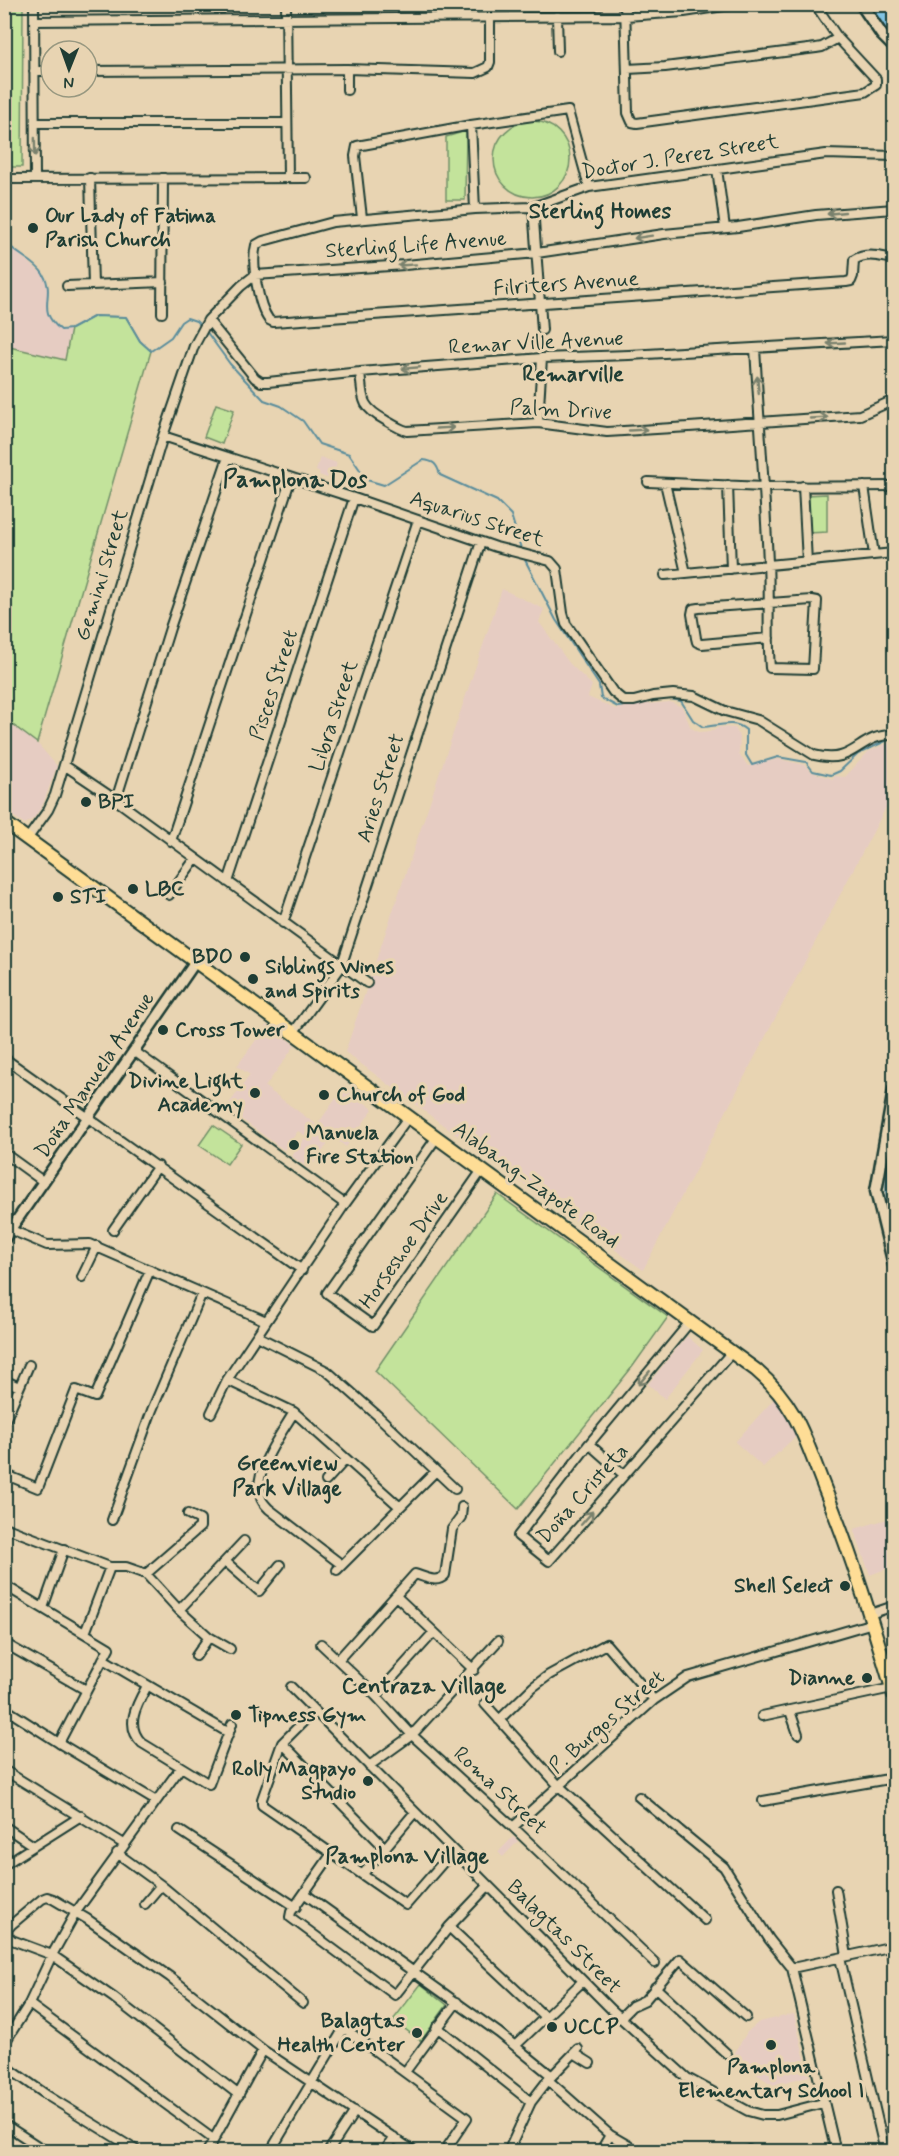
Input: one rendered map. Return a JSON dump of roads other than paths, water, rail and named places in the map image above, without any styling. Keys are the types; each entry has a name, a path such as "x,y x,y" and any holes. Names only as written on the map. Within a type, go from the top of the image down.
{"highway":[{"name":"Alabang-Zapote Road","path":"4,822 438,1137 773,1385 785,1399 800,1425 849,1549 893,1691"}],"main road":[{"path":"861,4 882,35 894,46"},
{"path":"894,1090 876,1191 894,1265"}],"street":[{"path":"34,4 35,179"},
{"path":"286,4 288,178"},
{"path":"626,4 628,112 632,122 637,123 865,92 876,85 873,74 837,38 815,4"},
{"path":"34,21 626,16 684,12 737,4"},
{"path":"557,16 558,51"},
{"path":"99,71 347,69 475,73 488,67 490,62 490,17"},
{"path":"627,69 664,67 822,48 837,38"},
{"path":"347,69 347,90"},
{"path":"34,71 39,71"},
{"path":"362,218 355,156 357,146 471,125 568,111 589,187"},
{"path":"35,123 287,123"},
{"path":"471,125 475,209"},
{"name":"Doctor J. Perez Street","path":"255,275 256,245 263,241 333,222 475,209 533,207 589,187 825,153 894,156"},
{"path":"717,169 725,228"},
{"path":"90,178 93,285"},
{"path":"162,312 163,178"},
{"path":"4,179 306,178"},
{"path":"533,207 542,330"},
{"name":"Sterling Life Avenue","path":"255,275 537,254 664,234 816,215 894,209"},
{"name":"Filriters Avenue","path":"255,275 266,316 273,322 846,282 851,281 853,276 854,260 861,256 874,255 894,259"},
{"path":"206,323 241,286 255,275"},
{"path":"67,286 163,282"},
{"name":"Gemini Street","path":"28,838 48,810 64,765 163,436 194,345 206,323"},
{"name":"Remar Ville Avenue","path":"206,323 251,374 261,382 542,358 894,340"},
{"path":"755,348 768,565 769,602 769,638 770,668 813,669 817,601 769,602 693,609 692,614 697,642 702,644 769,638"},
{"path":"538,423 542,358"},
{"name":"Palm Drive","path":"360,372 364,401 368,410 403,430 538,423 607,432 860,415 894,400"},
{"name":"Aquarius Street","path":"163,436 496,547 550,561 557,569 562,613 566,624 613,692 624,701 673,694 694,696 725,711 758,720 814,755 825,758 845,756 872,738 894,735"},
{"path":"116,800 170,628 228,457"},
{"path":"171,841 291,478"},
{"path":"648,482 764,486 894,486"},
{"path":"665,483 686,573"},
{"path":"728,484 730,569"},
{"path":"803,486 807,562"},
{"path":"864,486 873,555"},
{"name":"Pisces Street","path":"228,882 354,498"},
{"name":"Libra Street","path":"284,923 418,520"},
{"name":"Aries Street","path":"293,1033 342,967 481,542"},
{"path":"665,575 894,554"},
{"path":"64,765 116,800 367,983"},
{"path":"169,895 195,858"},
{"name":"Doña Manuela Avenue","path":"4,1240 7,1228 44,1182 196,961"},
{"path":"134,1052 345,1204"},
{"path":"4,1058 302,1270"},
{"path":"211,1413 227,1380 345,1204 409,1116"},
{"name":"Horseshoe Drive","path":"438,1137 327,1293 373,1326 483,1170"},
{"path":"4,1153 44,1182"},
{"path":"113,1230 158,1166"},
{"path":"7,1228 54,1247 83,1243 97,1246 266,1322"},
{"path":"82,1277 97,1246"},
{"path":"4,1474 38,1488 75,1390 95,1397 150,1270"},
{"path":"112,1520 152,1410 202,1293"},
{"name":"Doña Cristeta","path":"690,1322 589,1444 518,1536 549,1561 731,1353"},
{"path":"257,1336 327,1371 455,1489"},
{"path":"4,1423 29,1365"},
{"path":"4,1380 20,1387"},
{"path":"227,1380 294,1412 400,1507"},
{"path":"294,1412 262,1469 258,1485 261,1499 269,1509 340,1567 435,1471"},
{"path":"589,1444 624,1475"},
{"path":"326,1481 346,1459"},
{"path":"338,1660 415,1574 436,1580 445,1575 452,1529 461,1517 462,1508"},
{"path":"146,1574 200,1527 200,1520 188,1514"},
{"path":"4,1527 110,1568 126,1566 146,1574 179,1610 209,1637 230,1649"},
{"path":"179,1610 244,1541"},
{"path":"43,1608 64,1550"},
{"path":"226,1562 259,1591 280,1565"},
{"path":"85,1633 110,1568"},
{"path":"4,1585 109,1648 58,1743"},
{"path":"396,1596 474,1670"},
{"name":"P. Burgos Street","path":"513,1827 654,1700 688,1677 871,1618 894,1606"},
{"path":"376,1696 434,1632"},
{"path":"196,1656 209,1637"},
{"path":"369,1766 412,1735 474,1670 498,1641"},
{"path":"4,1643 87,1690"},
{"name":"Roma Street","path":"321,1644 376,1696 412,1735 513,1827 655,1963"},
{"path":"499,1720 549,1675 606,1644 654,1700"},
{"path":"103,1659 229,1733"},
{"path":"147,1686 133,1721 136,1738 209,1784 232,1724"},
{"name":"Balagtas Street","path":"291,1687 620,2018 687,2078 747,2111 763,2115 777,2115 823,2103"},
{"path":"762,1716 893,1691"},
{"path":"485,1704 559,1786 705,1920"},
{"path":"4,1708 156,1802"},
{"path":"314,1711 282,1743 262,1799 262,1805 333,1852 406,1905 453,1851"},
{"path":"790,1711 798,1734"},
{"path":"282,1743 385,1848"},
{"path":"4,2044 29,2004 52,1955 76,1912 181,1767"},
{"path":"4,1770 124,1844"},
{"path":"763,1801 894,1778"},
{"path":"639,1797 724,1867 769,1939 792,1968 836,2151"},
{"path":"363,1874 415,1812"},
{"path":"4,1864 81,1816"},
{"path":"4,1826 33,1845"},
{"path":"179,1830 296,1906"},
{"path":"333,1852 290,1917 395,1995 449,1927 488,1886"},
{"path":"117,1853 162,1885 303,2003"},
{"path":"145,1904 162,1885"},
{"path":"836,1890 844,1957 885,2151"},
{"path":"305,1894 516,2045 610,2135 629,2146"},
{"path":"239,2095 114,1998 52,1955 12,1940 8,1936 8,1930 37,1902 47,1897 76,1912 170,1977 263,2050 415,2151"},
{"path":"449,1927 545,2017"},
{"path":"792,1968 892,1946 894,1965"},
{"path":"620,2018 632,2006 645,2000 680,1959 746,2017"},
{"path":"516,2045 583,1981"},
{"path":"654,1987 727,2054"},
{"path":"405,2072 457,2002"},
{"path":"29,2004 213,2139"},
{"path":"437,2027 531,2102"},
{"path":"270,2151 344,2028 467,2118 444,2151"},
{"path":"207,2151 263,2050"},
{"path":"508,2151 531,2102 550,2078 576,2051 590,2063"},
{"path":"4,2065 48,2096 139,2151"},
{"path":"328,2151 355,2111"},
{"path":"4,2124 46,2151"},
{"path":"600,2151 610,2135"},
{"path":"384,2151 394,2137"}],"water":[{"path":"867,5 894,5 894,39 869,10"},
{"path":"894,1133 894,1238 887,1210 886,1186"}],"waterway":[{"path":"4,239 13,249 35,264 43,274 48,289 47,309 53,322 61,330 71,329 95,316 126,317 140,341 151,351 171,337 181,322 187,318 196,321 202,327"},
{"path":"206,331 230,364 264,400 281,406 303,421 319,444 349,454 367,480 384,485 423,460 432,462 440,475 497,501 511,515 522,552"},
{"path":"524,558 556,620 599,685 601,698 618,707 632,705"},
{"path":"667,698 681,701 693,720 703,727 731,724 746,730 746,755 752,765 778,757 806,762 813,771 831,775 840,771 858,754 894,739"}],"place":[{"name":"Our Lady of Fatima Parish Church","path":"33,228"},
{"name":"BPI","path":"86,802"},
{"name":"LBC","path":"133,889"},
{"name":"STI","path":"58,897"},
{"name":"BDO","path":"245,957"},
{"name":"Siblings Wines and Spirits","path":"253,979"},
{"name":"Cross Tower","path":"163,1030"},
{"name":"Divine Light Academy","path":"255,1093"},
{"name":"Church of God","path":"324,1095"},
{"name":"Manuela Fire Station","path":"294,1145"},
{"name":"Shell Select","path":"845,1586"},
{"name":"Dianne","path":"867,1678"},
{"name":"Tipness Gym","path":"236,1715"},
{"name":"Rolly Magpayo Studio","path":"368,1781"},
{"name":"UCCP","path":"552,2027"},
{"name":"Balagtas Health Center","path":"417,2033"},
{"name":"Pamplona Elementary School I","path":"771,2045"}],"district":[{"name":"Sterling Homes","path":"600,212"},
{"name":"Remarville","path":"573,375"},
{"name":"Pamplona Dos","path":"295,480"},
{"name":"Greenview Park Village","path":"287,1476"},
{"name":"Centraza Village","path":"424,1687"},
{"name":"Pamplona Village","path":"407,1857"}]}
